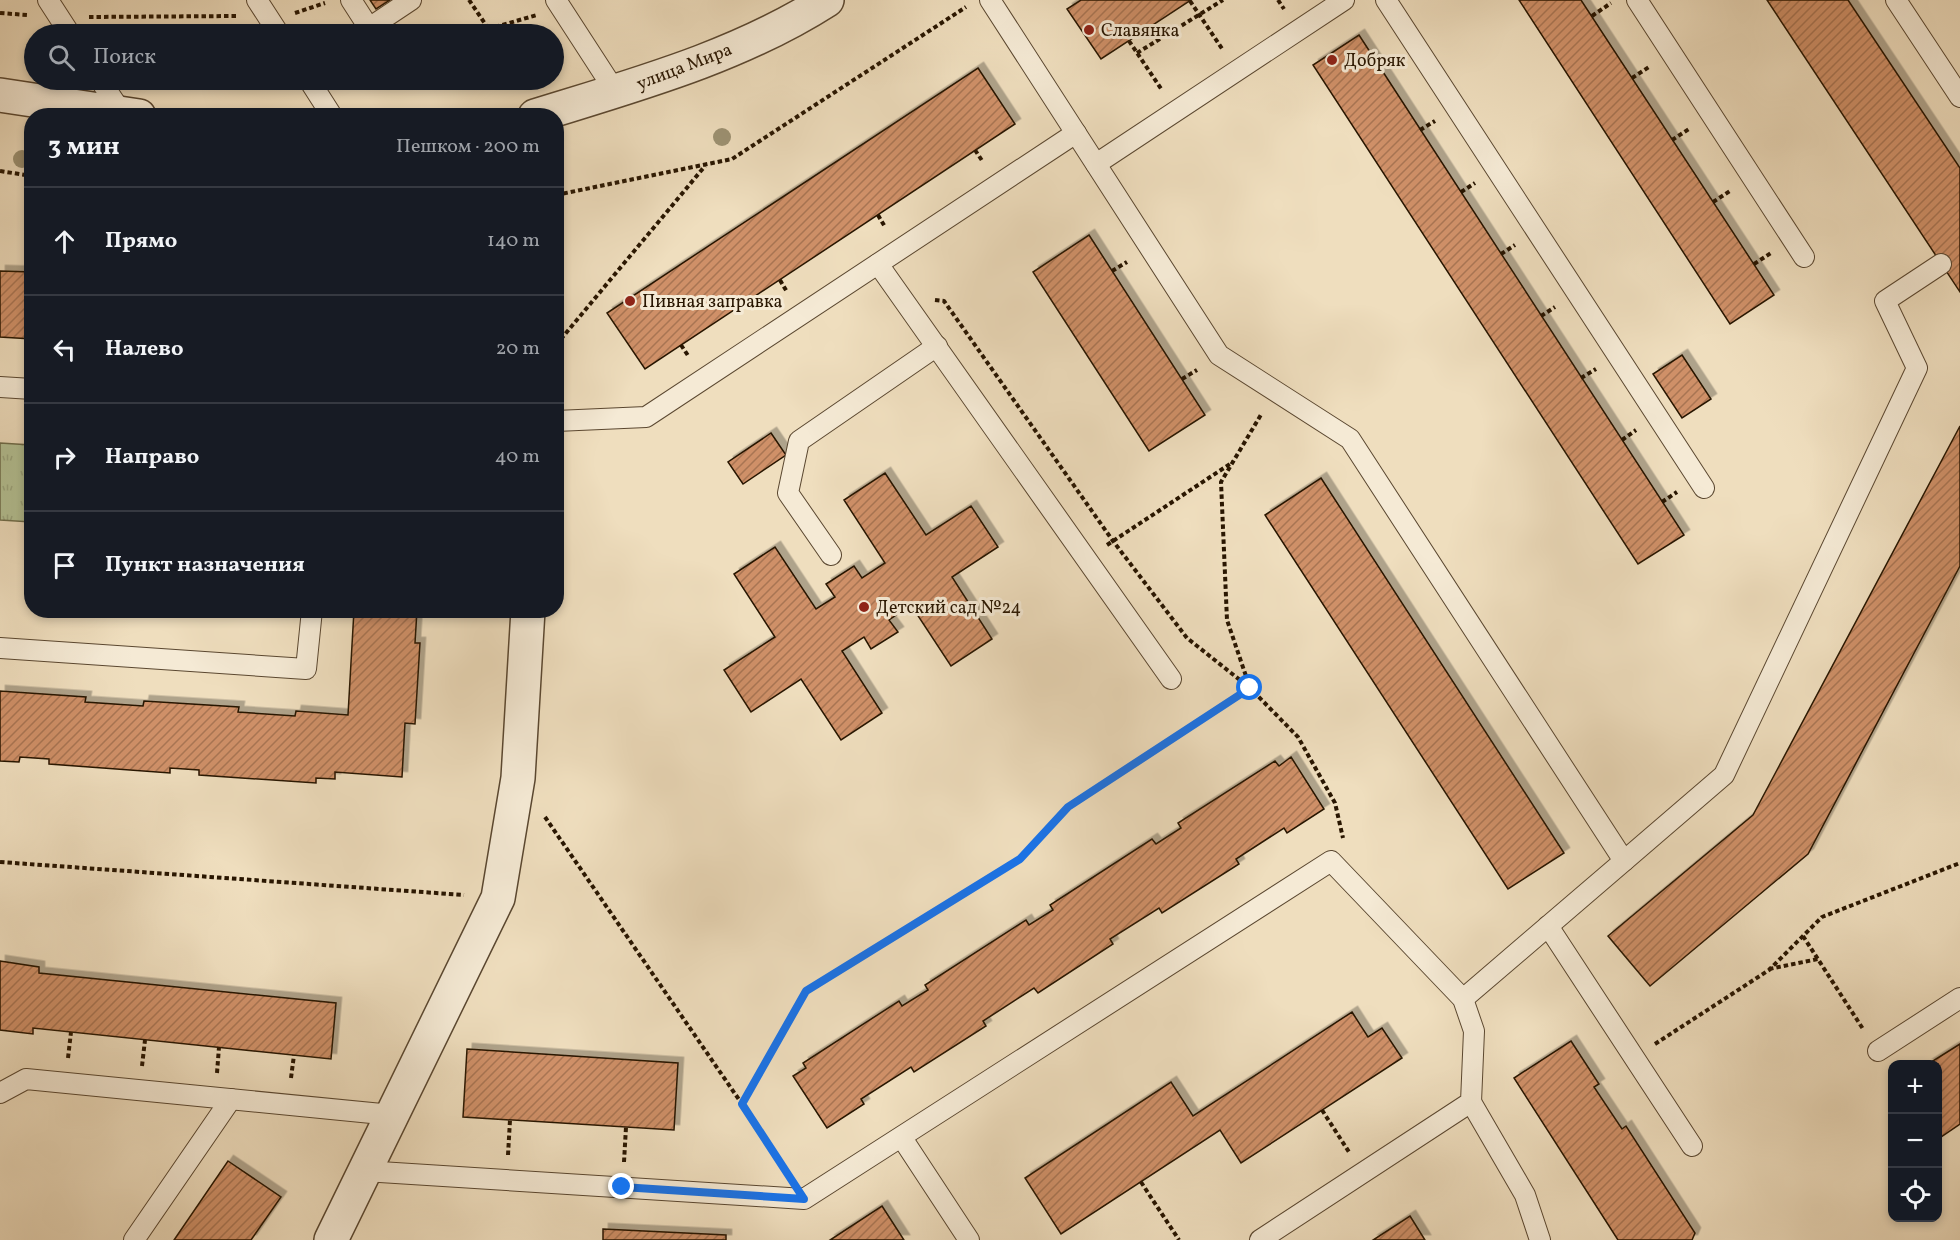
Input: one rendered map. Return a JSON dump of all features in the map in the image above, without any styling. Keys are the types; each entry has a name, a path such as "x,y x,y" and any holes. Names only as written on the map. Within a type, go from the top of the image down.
{"street":[{"name":"улица Мира","path":"561,108 706,61 780,26 827,0"},
{"path":"0,95 85,108"},
{"path":"331,1240 498,898 518,778 528,618"}],"lane":[{"path":"48,0 64,24"},
{"path":"351,0 366,24"},
{"path":"375,24 411,0"},
{"path":"556,0 615,91"},
{"path":"990,0 1219,355 1350,439 1624,861"},
{"path":"1096,164 1344,0"},
{"path":"1386,0 1704,488"},
{"path":"1636,0 1804,257"},
{"path":"1896,0 1960,97"},
{"path":"262,8 272,24"},
{"path":"109,90 125,108"},
{"path":"315,90 327,108"},
{"path":"564,421 646,417 1076,133"},
{"path":"878,264 1171,679"},
{"path":"1464,999 1724,775 1917,368 1885,301 1941,264"},
{"path":"831,555 788,493 799,441 937,346"},
{"path":"0,387 24,388"},
{"path":"0,648 306,669 311,618"},
{"path":"364,1171 804,1199 1331,861 1464,999 1474,1031 1471,1102 1525,1195 1540,1240"},
{"path":"1548,926 1692,1146"},
{"path":"1878,1052 1960,998"},
{"path":"0,1094 26,1079 392,1114"},
{"path":"134,1240 231,1099"},
{"path":"1260,1240 1471,1102"},
{"path":"902,1138 969,1240"}],"path":[{"path":"469,0 485,24"},
{"path":"1137,53 1223,0"},
{"path":"1592,16 1616,0"},
{"path":"1190,1 1237,71"},
{"path":"0,13 59,17 262,8 285,16 323,3"},
{"path":"564,193 732,159 967,6"},
{"path":"1129,41 1176,112"},
{"path":"564,335 705,165"},
{"path":"0,171 24,175"},
{"path":"901,296 944,301 1113,541 1187,639 1250,688 1298,737 1335,803 1344,841 1331,861"},
{"path":"1250,688 1227,620 1221,482 1276,391"},
{"path":"1086,559 1233,461"},
{"path":"742,1104 806,991 1020,859 1068,807 1250,688"},
{"path":"518,778 742,1104 804,1199"},
{"path":"0,862 498,898"},
{"path":"1634,1058 1769,970 1822,917 1960,864"},
{"path":"1803,936 1878,1052"},
{"path":"1769,970 1818,959"},
{"path":"1322,1110 1363,1173"},
{"path":"506,1180 510,1120"},
{"path":"622,1187 626,1127"},
{"path":"1141,1182 1179,1240"}],"green space":[{"path":"0,443 24,445 24,522 0,520"}],"building":[{"path":"370,0 390,0 376,9"},
{"path":"1081,0 1191,0 1101,59 1067,9"},
{"path":"1519,0 1581,0 1774,295 1730,324"},
{"path":"1767,0 1848,0 1960,168 1960,292"},
{"path":"1359,35 1684,535 1638,564 1313,65"},
{"path":"978,68 1015,124 645,369 607,313"},
{"path":"1089,235 1205,415 1149,451 1033,272"},
{"path":"0,271 24,272 24,338 0,337"},
{"path":"1682,355 1711,399 1682,418 1653,374"},
{"path":"1960,426 1960,566 1808,854 1650,986 1608,936 1753,815"},
{"path":"771,433 786,455 743,484 728,462"},
{"name":"Детский сад №24","path":"885,473 926,535 971,506 998,547 952,577 992,639 951,666 911,605 889,620 898,632 871,649 864,637 842,651 882,713 841,740 801,679 751,712 724,670 775,637 734,574 775,547 816,609 835,597 826,584 854,566 862,578 885,563 844,500"},
{"path":"1321,478 1564,853 1508,889 1265,515"},
{"path":"354,618 417,618 415,643 420,643 415,724 405,723 402,777 335,772 335,779 316,778 316,783 199,775 199,770 170,768 170,773 49,764 49,759 20,757 19,762 0,761 0,691 86,697 85,702 143,706 144,701 239,707 238,712 295,716 296,711 348,715"},
{"path":"1291,757 1324,809 1287,833 1284,828 1236,859 1239,864 1162,913 1159,908 1110,939 1113,944 1038,993 1034,988 983,1021 986,1026 914,1072 911,1067 861,1099 864,1104 827,1128 793,1076 806,1068 803,1063 899,1001 902,1006 928,990 925,985 1026,920 1029,925 1053,910 1050,905 1152,839 1156,844 1181,828 1178,823 1275,761 1279,766"},
{"path":"0,961 39,967 39,973 336,1003 331,1059 33,1028 33,1034 0,1030"},
{"path":"1352,1012 1368,1037 1382,1028 1402,1058 1241,1163 1220,1130 1061,1234 1025,1178 1171,1082 1193,1116"},
{"path":"1571,1041 1599,1084 1594,1087 1622,1129 1626,1126 1695,1233 1692,1240 1618,1240 1514,1078"},
{"path":"1960,1044 1960,1124 1942,1136 1942,1060 1934,1060"},
{"path":"467,1049 678,1063 674,1130 463,1117"},
{"path":"228,1161 281,1197 251,1240 174,1240"},
{"path":"882,1206 904,1240 830,1240"},
{"path":"1410,1216 1425,1240 1373,1240"},
{"path":"603,1229 726,1235 726,1240 603,1240"}],"place":[{"name":"Славянка","path":"1089,30"},
{"name":"Добряк","path":"1332,60"},
{"name":"Пивная заправка","path":"630,301"},
{"name":"Детский сад №24","path":"864,607"}],"route":[{"path":"622,1187 804,1199 742,1104 806,991 1020,859 1068,807 1250,688"}]}
